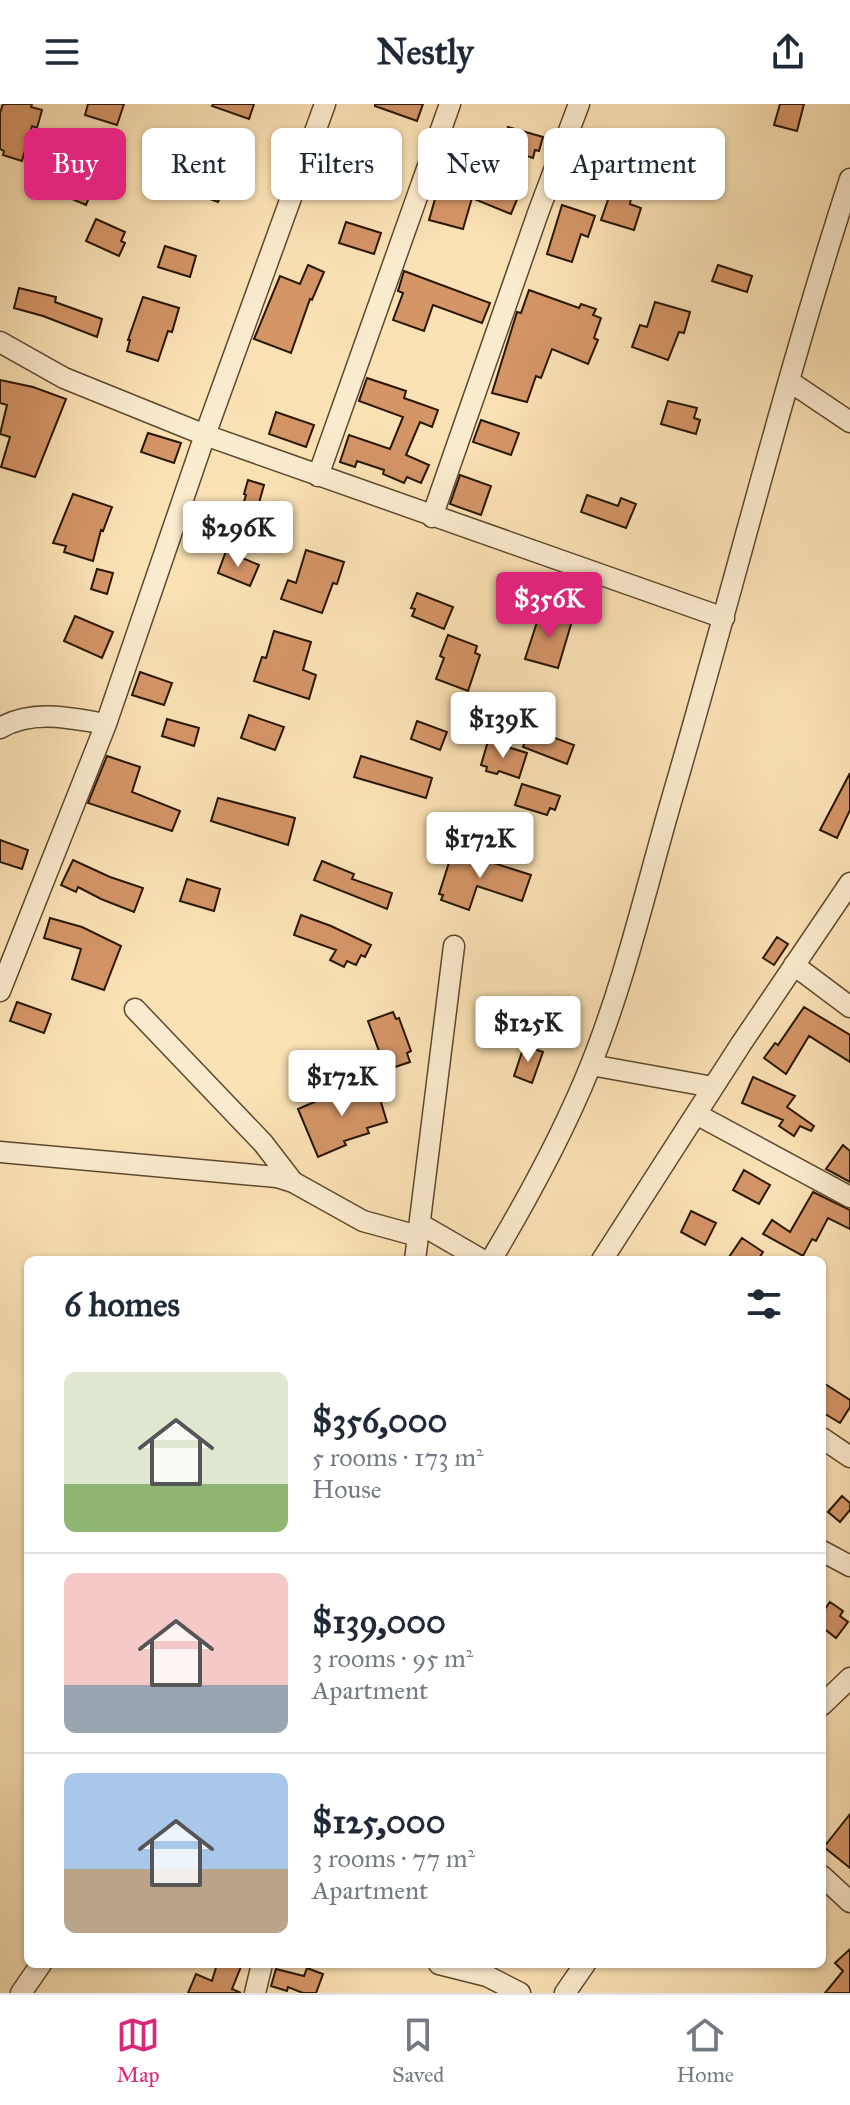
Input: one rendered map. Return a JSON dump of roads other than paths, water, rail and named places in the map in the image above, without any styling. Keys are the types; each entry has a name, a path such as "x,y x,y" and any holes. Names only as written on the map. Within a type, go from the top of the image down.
{"street":[{"path":"0,991 106,724 205,435 325,104"},
{"path":"318,476 450,104"},
{"path":"432,517 579,104"},
{"path":"493,1256 549,1159 591,1065 619,981 789,381 850,179"},
{"path":"0,342 64,378 205,435 724,618"},
{"path":"789,381 850,422"},
{"path":"0,728 11,721 45,716 106,724"},
{"path":"605,1256 850,883"},
{"path":"416,1256 454,946"},
{"path":"794,965 850,1007"},
{"path":"135,1009 263,1143 293,1182"},
{"path":"591,1065 713,1087"},
{"path":"696,1114 850,1197"},
{"path":"0,1152 277,1177 293,1182 363,1221 419,1230 474,1256"},
{"path":"826,1441 850,1457"},
{"path":"826,1553 850,1566"},
{"path":"826,1701 850,1678"},
{"path":"826,1880 850,1902"},
{"path":"21,1993 38,1968"},
{"path":"255,1993 261,1968"},
{"path":"455,1968 487,1976 520,1993"},
{"path":"565,1993 582,1968"}]}
